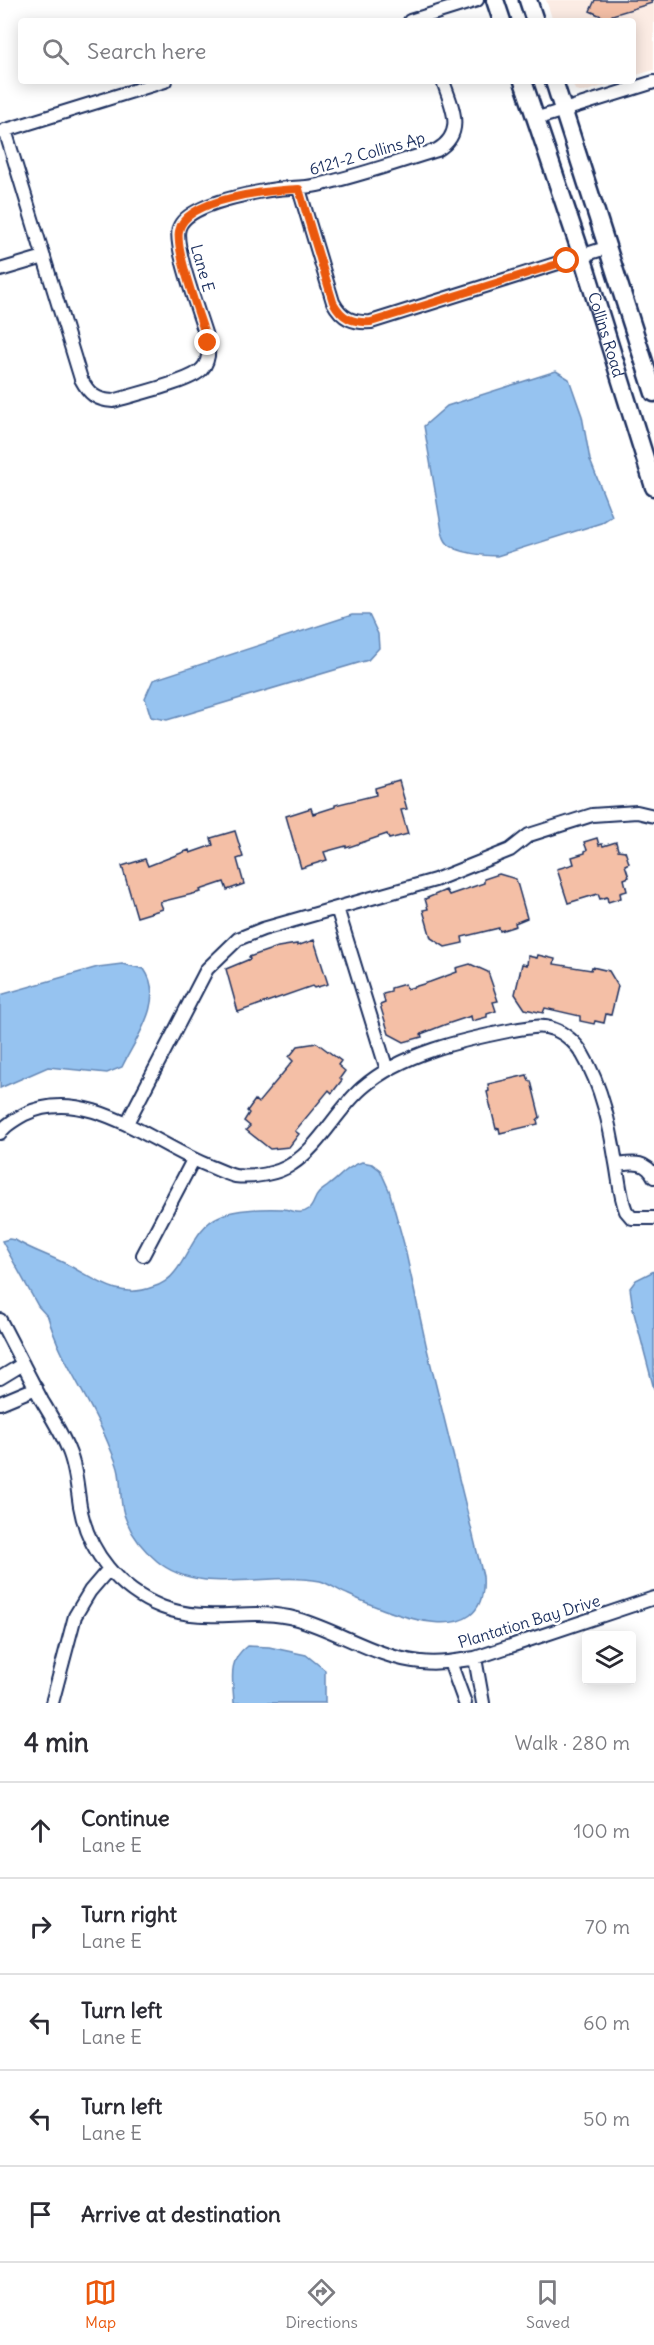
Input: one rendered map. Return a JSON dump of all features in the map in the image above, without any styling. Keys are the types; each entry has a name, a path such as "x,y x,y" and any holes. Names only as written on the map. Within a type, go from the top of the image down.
{"main road":[{"path":"495,0 501,18"},
{"path":"528,0 534,18"},
{"name":"Collins Road","path":"524,84 582,256 654,487"},
{"name":"Collins Road","path":"555,84 654,393"}],"street":[{"path":"428,18 477,0"},
{"path":"535,119 654,82"},
{"path":"0,270 44,257 2,131 155,84"},
{"name":"6121-2 Collins Ap","path":"299,189 437,150 448,144 455,123 444,84"},
{"path":"299,189 333,302 338,312 346,319 358,322 371,322 609,248"},
{"name":"Lane E","path":"44,257 81,379 92,395 102,400 113,401 194,375 202,370 206,363 209,354 208,343 179,248 179,229 184,220 193,212 233,198 266,190 299,189"},
{"path":"127,1123 207,969 238,939 263,929 435,880 510,850 529,835 592,814 637,812 654,816"},
{"path":"337,908 387,1070"},
{"path":"0,1133 18,1118 49,1105 85,1109 127,1123 193,1160 234,1176 261,1174 289,1167 307,1154 361,1089 387,1070 419,1056 491,1034 535,1026 552,1028 566,1036 583,1053 597,1086 610,1129 626,1211 632,1218 654,1218"},
{"path":"143,1255 193,1160"},
{"path":"617,1165 638,1163 648,1168 654,1177"},
{"path":"0,1320 69,1449 86,1530 108,1570 90,1591 75,1616 52,1703"},
{"path":"0,1378 23,1364"},
{"path":"0,1403 36,1388"},
{"name":"Plantation Bay Drive","path":"108,1570 136,1594 163,1607 190,1615 211,1617 247,1613 296,1619 402,1659 421,1662 450,1662 475,1658 654,1598"},
{"path":"475,1658 483,1703"},
{"path":"450,1662 465,1703"}],"shaded area":[{"path":"546,0 654,0 654,70 636,75 636,18 552,18"},
{"path":"573,84 609,84 584,92 575,90"}],"water":[{"path":"556,371 569,379 582,416 590,460 612,516 601,523 497,556 472,553 452,547 442,533 424,426 447,406"},
{"path":"352,615 369,615 378,634 379,648 368,660 167,720 151,717 145,698 153,680"},
{"path":"122,964 144,969 150,981 152,993 146,1019 122,1067 107,1073 48,1067 0,1088 0,995 98,967"},
{"path":"362,1162 372,1164 380,1170 389,1190 483,1576 481,1601 470,1615 454,1622 433,1622 387,1611 320,1581 279,1579 214,1581 174,1572 157,1561 140,1543 124,1516 118,1467 103,1431 61,1351 48,1317 38,1306 2,1241 15,1240 98,1282 119,1290 141,1290 159,1285 171,1277 199,1233 220,1216 251,1210 306,1211 321,1191 348,1169"},
{"path":"654,1271 654,1389 633,1309 630,1288 636,1280"},
{"path":"247,1646 269,1647 306,1655 325,1670 325,1703 234,1703 232,1679 234,1665 236,1658"}],"building":[{"path":"595,0 652,0 652,3 612,15 611,18 590,11"},
{"path":"399,781 407,809 401,810 408,834 389,839 387,834 346,848 346,846 324,852 327,860 301,868 286,816 311,808 313,814 335,807 335,805 376,795 375,788"},
{"path":"235,831 243,857 237,859 244,884 227,890 224,882 200,890 201,892 160,902 163,909 137,917 122,866 145,859 148,866 189,850 190,853 213,845 211,838"},
{"path":"597,838 599,845 616,842 618,850 625,851 629,863 625,865 629,877 624,879 627,891 620,893 621,898 608,902 607,897 600,899 598,894 568,903 557,869 574,864 572,857 585,853 587,850 584,842"},
{"path":"499,874 516,879 527,918 515,923 516,926 462,937 463,943 445,947 431,938 423,910 428,909 425,899 446,890 449,895 484,883 484,879"},
{"path":"314,940 328,984 314,988 312,986 238,1012 226,969 250,959 249,957 278,947 297,944 297,946"},
{"path":"538,955 555,959 554,964 591,970 592,967 609,971 618,986 611,1015 606,1014 604,1023 595,1021 594,1024 580,1021 580,1016 545,1008 543,1013 525,1009 515,994 522,964 527,965 528,956 537,958"},
{"path":"470,964 488,972 498,1001 493,1002 496,1011 487,1014 487,1017 472,1021 471,1016 444,1025 421,1034 422,1037 404,1042 389,1034 380,1005 385,1003 383,994 391,992 391,988 405,984 407,989 430,982 457,972 456,968"},
{"path":"317,1043 341,1061 338,1065 345,1071 340,1078 342,1080 332,1093 329,1090 295,1131 299,1134 289,1147 270,1149 246,1130 250,1126 244,1121 249,1113 247,1111 255,1100 258,1103 293,1061 289,1057 298,1046"},
{"path":"527,1075 531,1081 540,1117 537,1120 538,1124 500,1133 499,1128 496,1129 487,1092 489,1091 488,1084"}],"route":[{"path":"208,343 179,248 179,229 184,220 193,212 233,198 266,190 299,189 333,302 338,312 346,319 358,322 371,322 567,261"}]}
